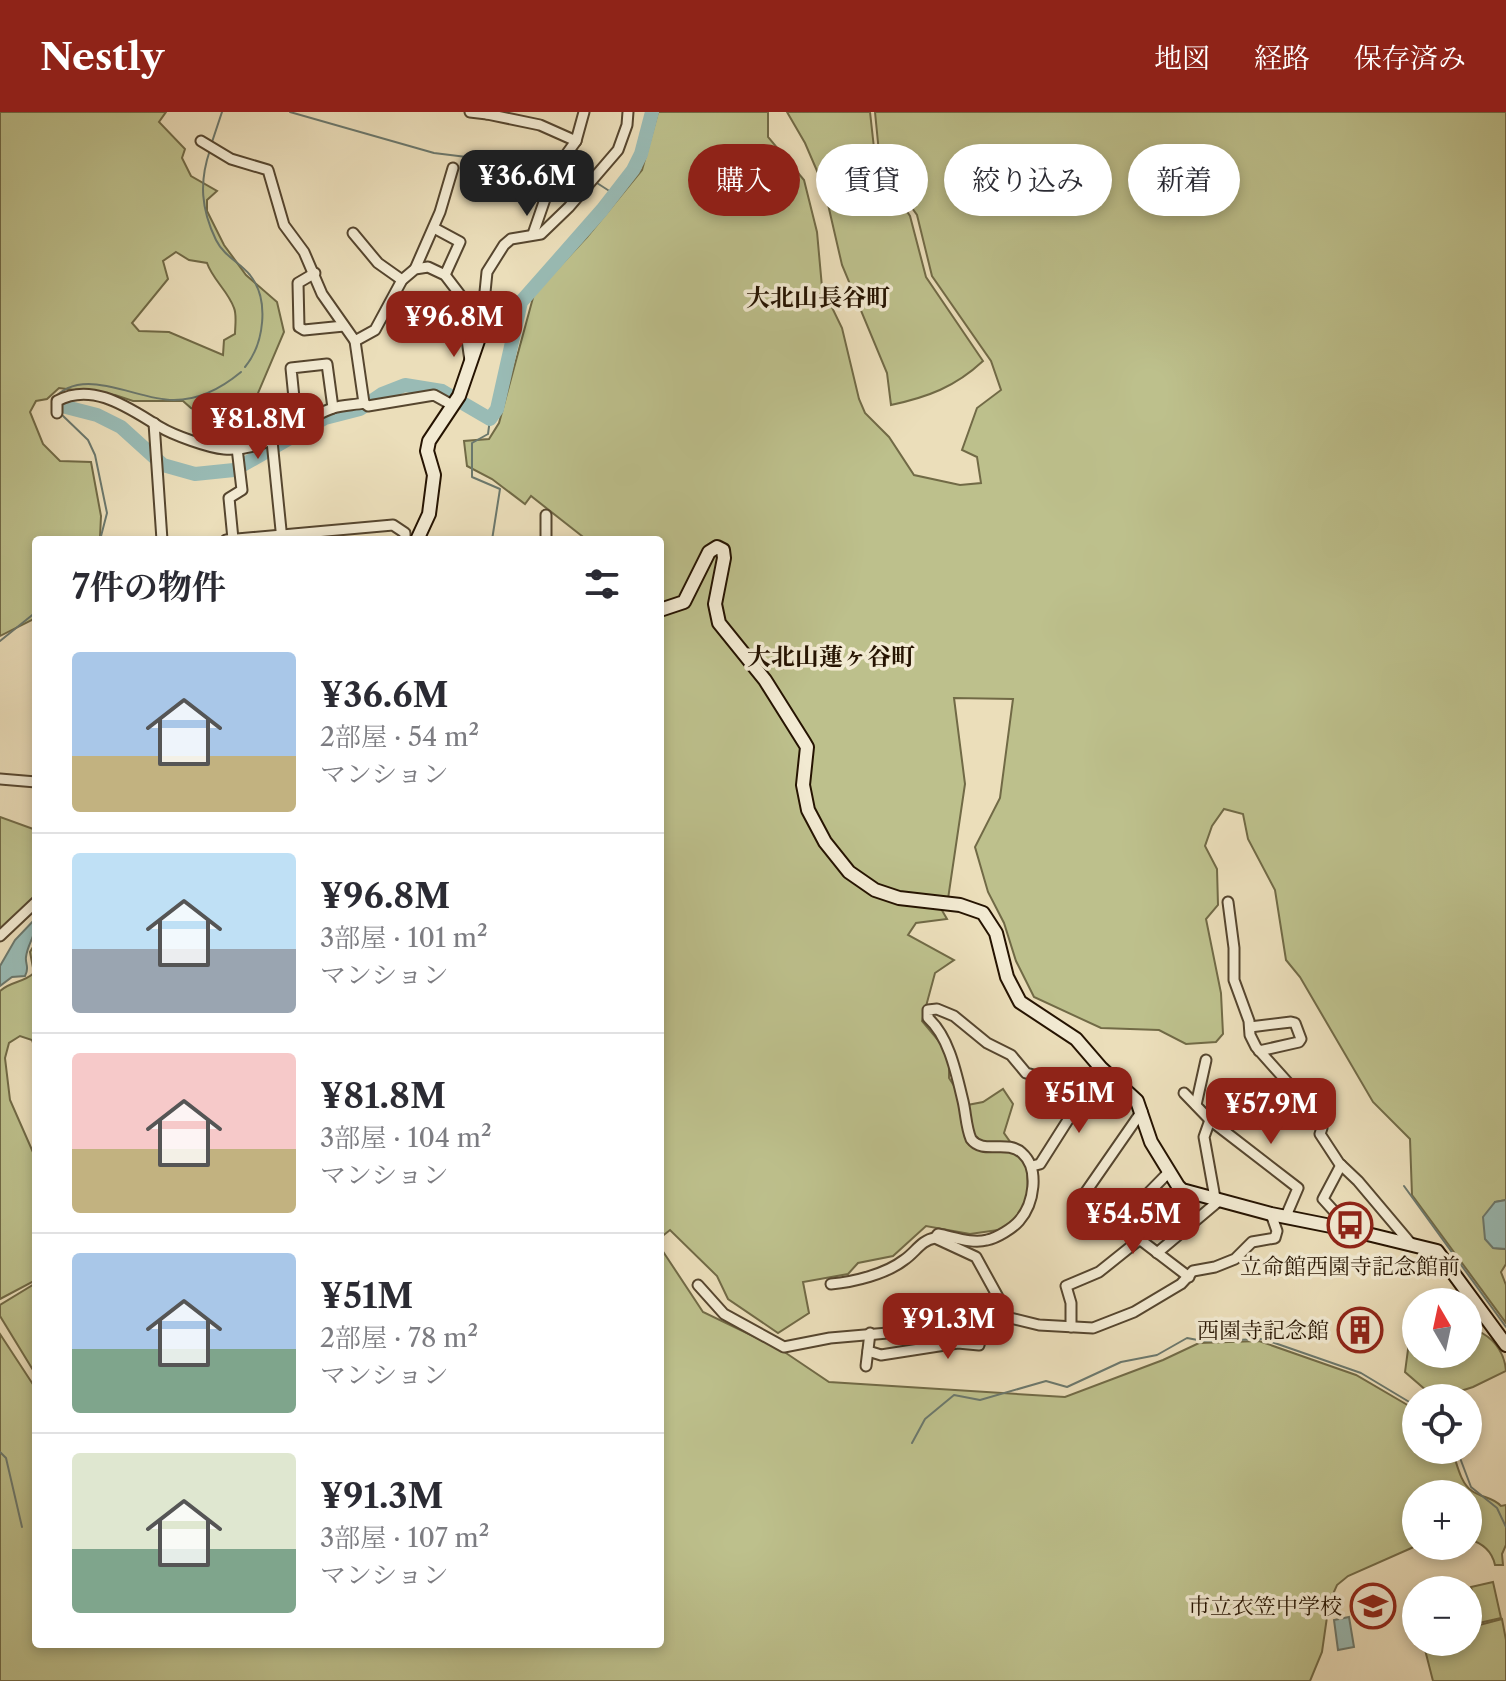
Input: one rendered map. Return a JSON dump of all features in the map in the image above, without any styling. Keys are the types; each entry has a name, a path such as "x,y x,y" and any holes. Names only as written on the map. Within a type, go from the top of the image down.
{"street":[{"path":"470,112 540,125 576,141"},
{"path":"533,234 555,170 576,141 584,112"},
{"path":"419,536 429,514 434,475 427,451 429,441 455,402 471,364 481,332 487,272 511,239 541,234 618,150 628,112"},
{"path":"201,141 231,159 268,170 284,225 304,252 322,294 355,341 364,403"},
{"path":"355,341 375,330 402,280 415,269 434,228 453,168"},
{"path":"434,228 460,242 445,275"},
{"path":"353,233 378,263 402,280"},
{"path":"415,269 428,267 445,275 461,296 471,364"},
{"path":"315,273 298,283 299,327 304,330 344,326"},
{"path":"297,428 291,368 341,362"},
{"path":"327,364 333,408"},
{"path":"57,413 57,401 65,396 97,394 162,429 223,449 272,441 333,408 364,403 368,406 434,395 455,402"},
{"path":"154,423 162,536"},
{"path":"272,441 282,536"},
{"path":"233,536 229,498 242,490 237,448"},
{"path":"546,515 546,536"},
{"path":"299,536 393,525 405,536"},
{"path":"664,609 684,602 709,552 717,547 723,550 715,604 719,623 765,680 807,747 803,785 805,797 825,842 849,872 875,890 899,898 960,905 983,913 996,933 1007,977 1020,1002 1076,1039 1101,1068 1129,1092 1142,1111 1151,1142 1168,1173 1182,1190 1271,1214 1437,1251 1506,1345"},
{"path":"0,779 32,782"},
{"path":"1228,902 1234,948 1234,980 1250,1035 1259,1051 1290,1085 1303,1105 1316,1113 1322,1128 1320,1134 1341,1165 1412,1245"},
{"path":"0,936 32,906"},
{"path":"831,1284 846,1283 900,1263 938,1234 986,1241 1017,1224 1028,1204 1035,1176 1032,1166 1016,1148 985,1147 971,1139 963,1100 943,1036 937,1025 928,1018 928,1010 937,1009 954,1016 987,1043 1011,1055 1026,1073 1045,1078 1078,1106"},
{"path":"1250,1027 1291,1022 1295,1023 1301,1039 1259,1051"},
{"path":"1196,1105 1206,1060"},
{"path":"1032,1166 1040,1164 1101,1068"},
{"path":"1184,1093 1210,1120 1298,1188 1286,1216"},
{"path":"1142,1111 1083,1196 1189,1277"},
{"path":"1210,1120 1204,1137 1218,1199"},
{"path":"1341,1165 1323,1199 1351,1230"},
{"path":"1118,1224 1168,1173"},
{"path":"1157,1253 1218,1199"},
{"path":"698,1285 724,1314 784,1347 870,1333 911,1331 977,1310 1039,1325 1093,1328 1134,1312 1196,1270 1235,1259 1252,1242 1275,1238 1277,1231 1271,1214"},
{"path":"935,1238 976,1257 1006,1316"},
{"path":"1071,1327 1071,1303 1066,1286 1099,1272 1139,1240"},
{"path":"868,1351 881,1355 958,1343 979,1345 988,1312"},
{"path":"866,1366 870,1333"}],"green space":[{"path":"0,112 166,112 159,122 185,149 182,158 191,176 217,191 207,200 207,211 224,245 246,275 277,302 284,332 244,426 191,408 183,401 133,401 115,395 59,388 47,399 36,401 30,412 43,444 60,461 91,462 101,516 100,536 32,536 32,620 0,636","holes":["176,252 189,260 207,263 228,296 236,317 235,334 224,340 223,355 169,332 139,331 132,323 168,279 163,261"]},
{"path":"658,112 768,112 768,137 774,144 688,144 688,216 800,216 800,175 804,180 817,232 822,287 842,328 865,413 889,437 914,475 960,485 981,483 977,457 962,450 977,408 1001,390 991,361 932,276 917,216 928,216 928,144 878,144 875,112 1506,112 1506,1200 1495,1202 1494,1248 1506,1249 1506,1264 1501,1272 1506,1285 1506,1323 1412,1195 1410,1139 1373,1102 1300,977 1286,960 1275,890 1248,839 1243,814 1224,809 1212,826 1205,846 1217,869 1218,905 1206,919 1221,993 1223,1034 1216,1042 1186,1044 1159,1030 1101,1028 1034,997 988,892 975,847 1000,798 1013,699 954,698 965,784 948,899 940,907 947,919 916,923 908,935 954,960 935,973 922,1021 943,1046 949,1061 949,1078 962,1106 983,1102 1003,1089 1013,1104 1004,1133 1027,1166 1028,1193 1022,1213 1005,1229 970,1234 926,1226 893,1256 858,1263 848,1274 803,1282 809,1313 778,1333 728,1299 717,1276 670,1230 664,1235 664,536 582,536 531,496 525,504 492,479 467,466 464,441 489,439 499,423 534,294 587,237 642,170"},
{"path":"787,112 870,112 874,144 816,144 816,168"},
{"path":"831,216 910,216 926,277 983,361 951,384 891,405 887,373 842,265"},
{"path":"0,817 32,829 32,901 0,931"},
{"path":"32,974 32,1040 20,1036 9,1043 5,1058 10,1100 32,1150 32,1282 0,1299 0,991"},
{"path":"664,1253 703,1312 780,1349 829,1382 1065,1397 1199,1343 1259,1341 1356,1375 1402,1402 1402,1464 1457,1464 1463,1480 1402,1480 1402,1552 1348,1576 1337,1585 1329,1603 1322,1652 1310,1681 0,1681 0,1334 32,1383 32,1648 664,1648"},
{"path":"32,1285 32,1368 0,1316 0,1305"},
{"path":"1482,1333 1499,1349 1506,1371 1479,1384 1419,1384 1405,1372 1406,1368 1482,1368"},
{"path":"1482,1496 1501,1506 1506,1505 1503,1565 1495,1565 1482,1546"},
{"path":"1493,1582 1501,1618 1482,1622 1482,1584"},
{"path":"1502,1619 1506,1640 1506,1681 1433,1681 1427,1656 1482,1656 1482,1624"}],"water":[{"path":"32,922 25,976 12,977 0,986 0,966 15,940"},
{"path":"1506,1200 1506,1249 1493,1248 1485,1239 1483,1217 1495,1202"},
{"path":"1349,1617 1354,1647 1338,1650 1334,1620"}],"waterway":[{"path":"212,142 222,112"},
{"path":"290,112 434,153 499,161 548,175"},
{"path":"62,406 97,415 121,427 163,465 195,474 234,470 325,418 360,409 382,394 405,385 442,391 490,419 497,409 521,302 633,170 641,154 652,112"},
{"path":"210,150 203,195 211,229 223,250 250,275 262,309 257,346 245,367"},
{"path":"559,175 588,178"},
{"path":"597,183 614,194"},
{"path":"52,406 52,401 64,390 94,384 159,399 193,398 227,383 241,372"},
{"path":"60,413 88,440 95,455 107,513 101,536"},
{"path":"490,419 488,434 472,443 472,477 500,489 493,536"},
{"path":"0,641 32,615"},
{"path":"1404,1186 1506,1327"},
{"path":"912,1443 925,1419 954,1395 980,1400 1046,1381 1067,1387 1121,1362 1157,1355 1187,1338 1203,1341 1263,1339 1361,1373 1402,1398"},
{"path":"0,1452 6,1458 22,1527"},
{"path":"1462,1464 1471,1487 1497,1508 1506,1527"}],"place":[{"name":"立命館西園寺記念館前","path":"1350,1225"},
{"name":"西園寺記念館","path":"1360,1330"},
{"name":"市立衣笠中学校","path":"1373,1606"}],"district":[{"name":"大北山長谷町","path":"818,297"},
{"name":"大北山蓮ヶ谷町","path":"831,656"}]}
